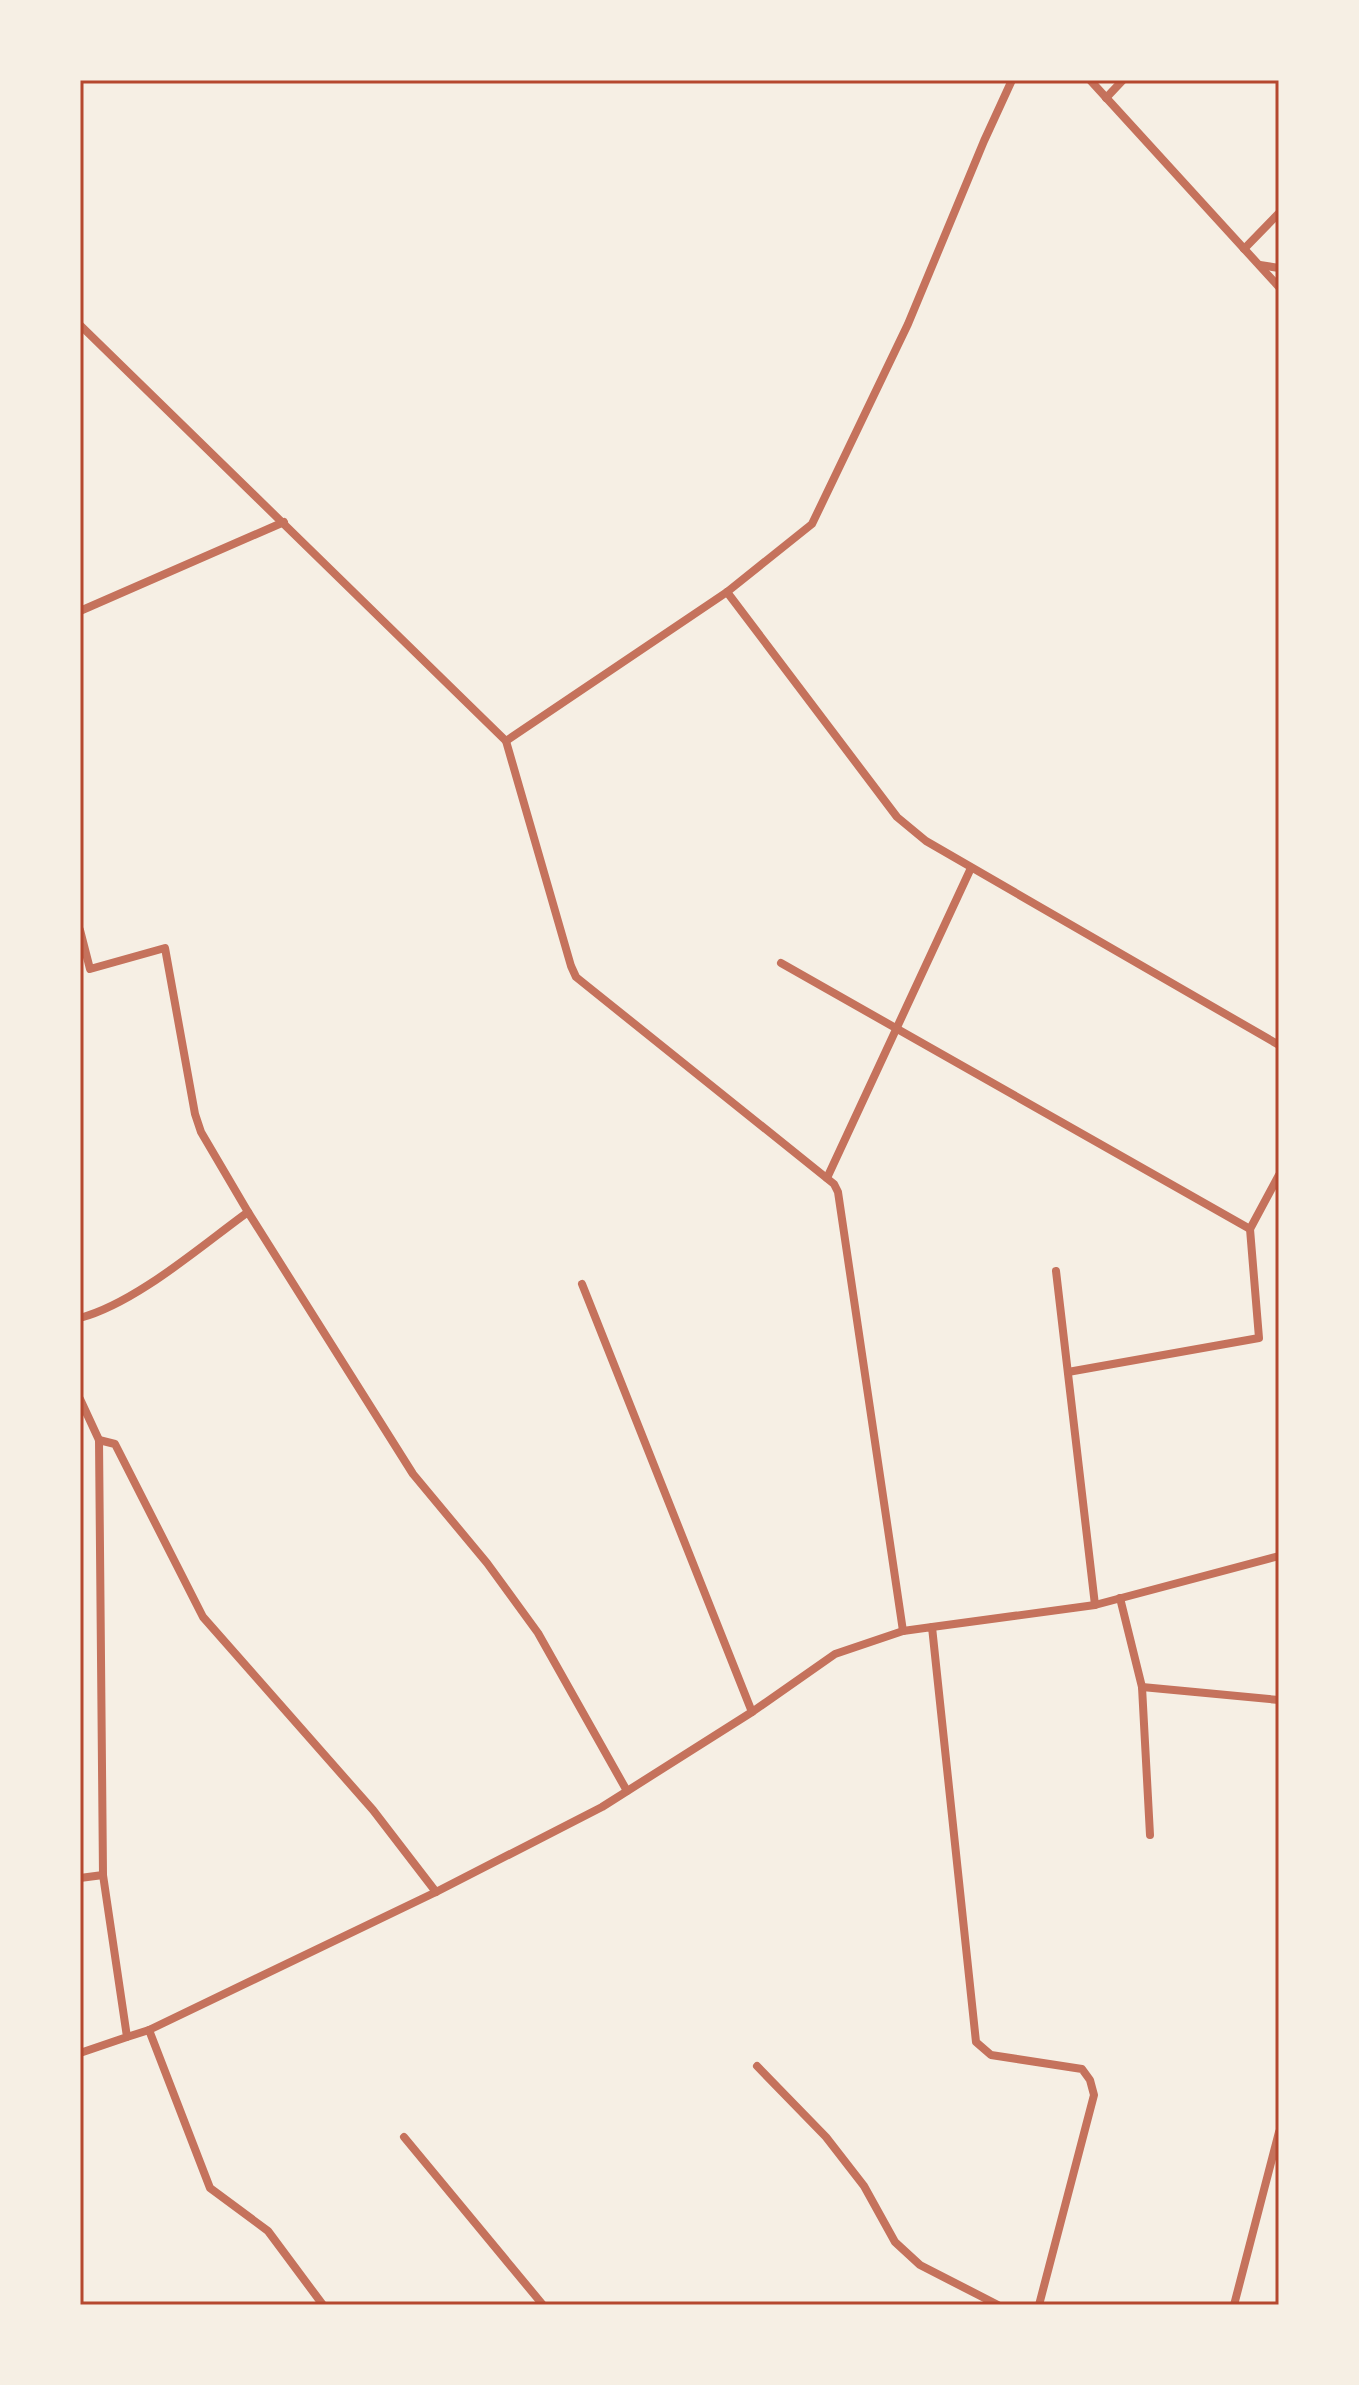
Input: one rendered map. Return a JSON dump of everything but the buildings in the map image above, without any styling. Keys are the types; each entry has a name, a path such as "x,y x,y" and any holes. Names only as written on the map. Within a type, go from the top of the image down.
{"street":[{"path":"506,741 727,592 812,524 908,324 1012,80"},
{"path":"1090,80 1279,287"},
{"path":"1106,98 1123,80"},
{"path":"1244,249 1279,213"},
{"path":"1259,265 1279,268"},
{"path":"80,325 506,741 576,977 834,1184 838,1192 903,1631"},
{"path":"80,611 284,522"},
{"path":"727,592 897,817 926,841 1279,1045"},
{"path":"827,1178 971,868"},
{"path":"80,930 90,969 165,948 195,1114 201,1132 413,1474 487,1563 538,1633 627,1791"},
{"path":"781,963 1250,1229"},
{"path":"1068,1372 1259,1338 1250,1229 1279,1175"},
{"path":"80,1318 99,1313 148,1284 248,1212"},
{"path":"1056,1271 1095,1605"},
{"path":"582,1284 752,1712"},
{"path":"80,1399 99,1440 103,1875 127,2037"},
{"path":"99,1440 115,1444 203,1617 373,1810 436,1892"},
{"path":"80,2053 149,2030 436,1892 602,1807 752,1712 835,1654 903,1631 1095,1605 1279,1556"},
{"path":"1120,1598 1142,1687 1150,1835"},
{"path":"932,1627 976,2042 991,2055 1082,2069 1090,2080 1094,2095 1039,2305"},
{"path":"1142,1687 1279,1700"},
{"path":"80,1878 103,1875"},
{"path":"149,2030 210,2188 268,2231 323,2305"},
{"path":"757,2066 826,2137 864,2186 895,2242 920,2265 998,2305"},
{"path":"1234,2305 1279,2132"},
{"path":"404,2137 543,2305"}]}
